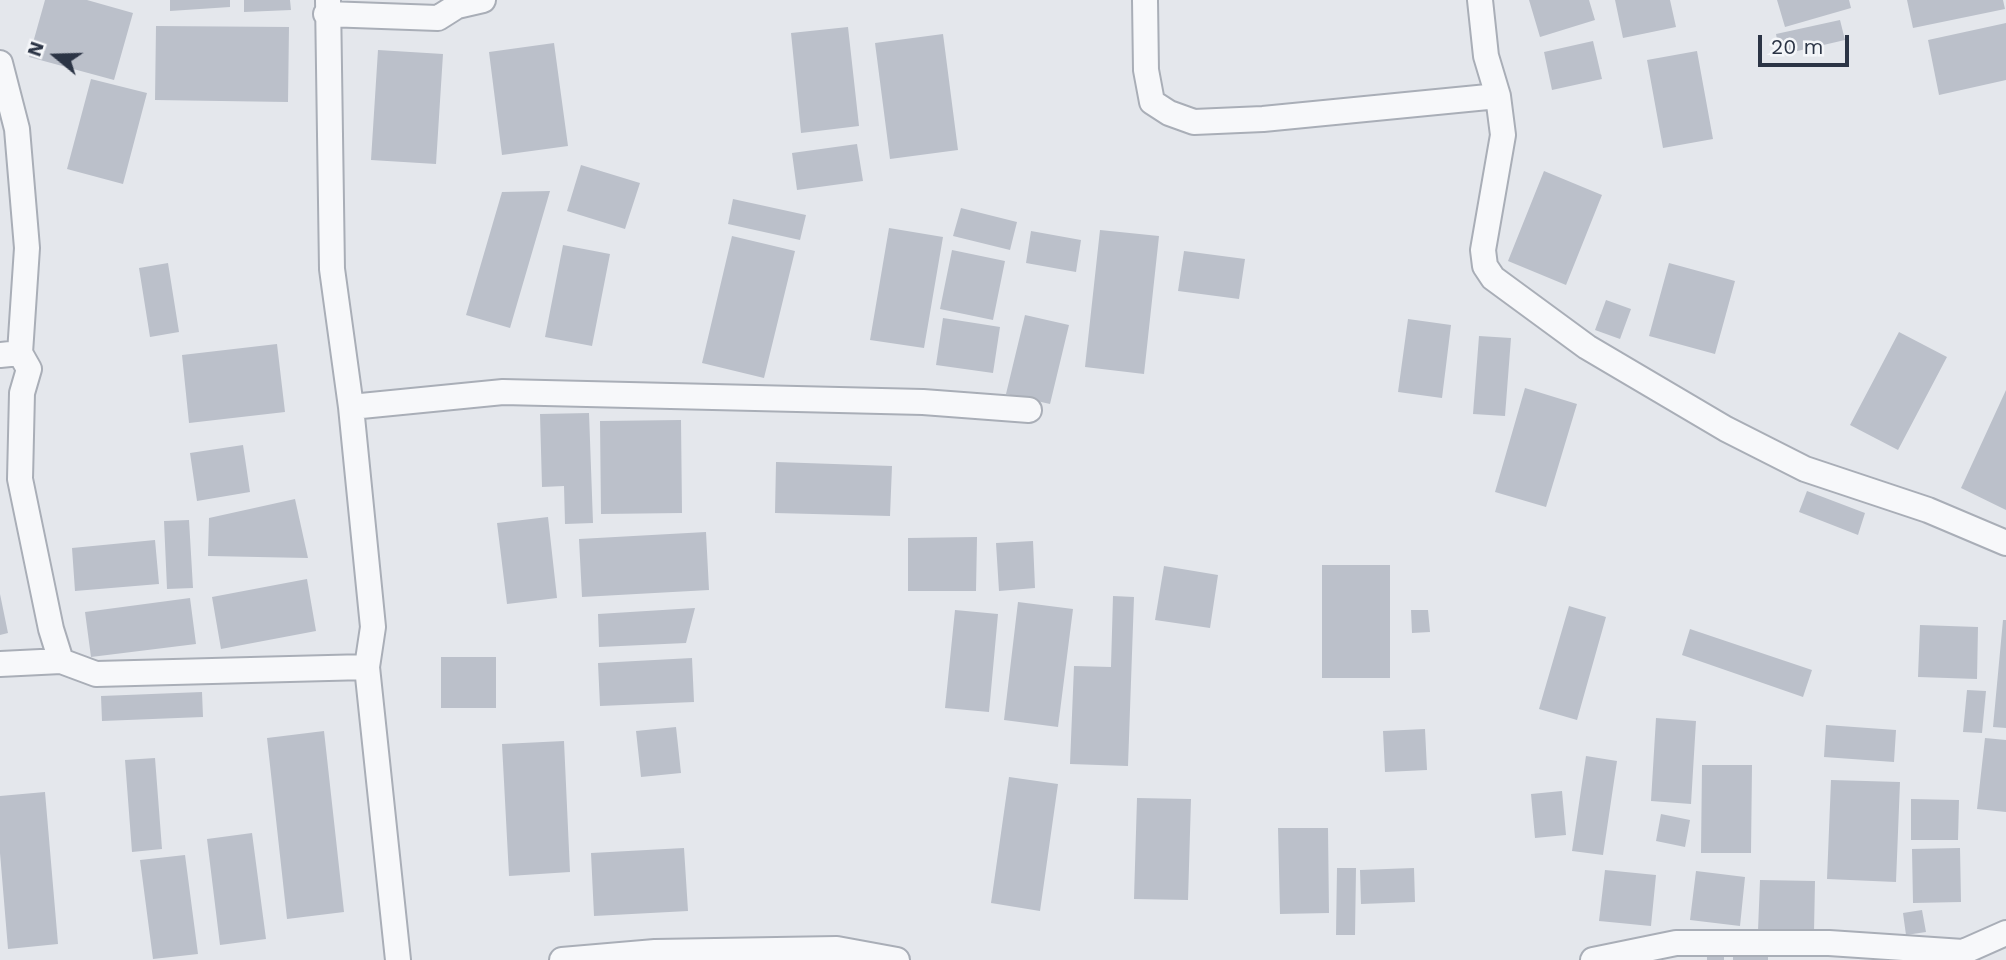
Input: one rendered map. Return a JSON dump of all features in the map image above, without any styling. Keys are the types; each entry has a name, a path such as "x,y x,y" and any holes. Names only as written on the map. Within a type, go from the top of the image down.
{"street":[{"path":"398,960 367,667 373,627 351,407 332,269 327,7 438,19 457,6 483,0"},
{"path":"1145,0 1146,70 1152,102 1169,113 1194,122 1263,119 1498,96"},
{"path":"1480,0 1486,57 1498,96 1503,135 1483,250 1485,266 1493,278 1587,348 1726,429 1805,469 1928,510 2006,543"},
{"path":"0,63 18,128 27,248 10,354 29,369 22,393 20,479 51,629 61,661"},
{"path":"351,407 503,392 923,402 1029,410"},
{"path":"0,664 61,661 96,674 367,667"},
{"path":"1592,960 1676,943 1829,943 1964,952 2006,933"},
{"path":"562,960 655,953 837,949 897,960"}],"building":[{"path":"45,0 87,0 133,13 114,80 29,57"},
{"path":"170,0 230,0 230,7 170,11"},
{"path":"244,0 290,0 291,10 244,12"},
{"path":"1529,0 1589,0 1595,20 1540,37"},
{"path":"1615,0 1670,0 1676,27 1623,38"},
{"path":"1777,0 1849,0 1851,8 1785,27"},
{"path":"1907,0 2003,0 2005,9 1913,28"},
{"path":"1840,20 1845,40 1780,55 1776,34"},
{"path":"2006,23 2006,80 1939,95 1928,40"},
{"path":"156,26 289,27 288,102 155,100"},
{"path":"848,27 859,126 801,133 791,33"},
{"path":"943,34 958,150 890,159 875,43"},
{"path":"1593,41 1602,79 1552,90 1544,52"},
{"path":"554,43 568,146 502,155 489,52"},
{"path":"378,50 443,54 436,164 371,160"},
{"path":"1697,51 1713,139 1663,148 1647,60"},
{"path":"91,79 147,93 123,184 67,169"},
{"path":"857,144 863,181 797,190 792,153"},
{"path":"581,165 640,183 625,229 567,211"},
{"path":"1544,171 1602,195 1566,285 1508,261"},
{"path":"550,191 510,328 466,315 502,192"},
{"path":"733,199 806,215 800,240 728,224"},
{"path":"961,208 1017,222 1010,250 953,236"},
{"path":"889,228 943,237 924,348 870,340"},
{"path":"1100,230 1159,236 1144,374 1085,367"},
{"path":"1031,231 1081,240 1076,272 1026,263"},
{"path":"732,236 795,251 764,378 702,363"},
{"path":"563,245 610,254 592,346 545,337"},
{"path":"952,250 1005,261 993,320 940,309"},
{"path":"1184,251 1245,259 1239,299 1178,291"},
{"path":"168,263 179,332 150,337 139,268"},
{"path":"1669,263 1735,281 1715,354 1649,336"},
{"path":"1606,300 1631,309 1620,339 1595,330"},
{"path":"1025,315 1069,325 1050,404 1006,394"},
{"path":"943,318 1000,327 993,373 936,365"},
{"path":"1408,319 1451,325 1442,398 1398,392"},
{"path":"1899,332 1947,357 1898,450 1850,425"},
{"path":"1479,336 1511,338 1505,416 1473,414"},
{"path":"277,344 285,412 189,423 182,355"},
{"path":"1525,388 1577,404 1546,507 1495,492"},
{"path":"2006,390 2006,510 1961,488"},
{"path":"589,413 593,523 565,524 564,486 542,487 540,414"},
{"path":"681,420 682,513 601,514 600,421"},
{"path":"243,445 250,492 197,501 190,453"},
{"path":"776,462 892,466 890,516 775,513"},
{"path":"1807,491 1865,513 1858,535 1799,512"},
{"path":"295,499 308,558 208,556 209,518"},
{"path":"548,517 557,598 507,604 497,523"},
{"path":"189,520 193,588 167,589 164,521"},
{"path":"706,532 709,590 582,597 579,539"},
{"path":"977,537 976,591 908,591 908,538"},
{"path":"155,540 159,584 75,591 72,548"},
{"path":"1033,541 1035,588 999,591 996,543"},
{"path":"1322,565 1390,565 1390,678 1322,678"},
{"path":"1164,566 1218,575 1210,628 1155,620"},
{"path":"307,579 316,631 221,649 212,597"},
{"path":"0,594 8,633 0,635"},
{"path":"1113,596 1134,597 1128,766 1070,764 1074,666 1111,667"},
{"path":"190,598 196,644 91,657 85,612"},
{"path":"1018,602 1073,609 1058,727 1004,720"},
{"path":"1569,606 1606,617 1577,720 1539,709"},
{"path":"695,608 686,643 599,647 598,614"},
{"path":"955,610 998,614 989,712 945,708"},
{"path":"1411,610 1428,610 1430,632 1412,633"},
{"path":"2003,620 2006,620 2006,728 1993,727"},
{"path":"1920,625 1978,627 1977,679 1918,677"},
{"path":"1690,629 1812,670 1803,697 1682,655"},
{"path":"441,657 496,657 496,708 441,708"},
{"path":"692,658 694,702 600,706 598,663"},
{"path":"1967,690 1986,691 1982,733 1963,732"},
{"path":"202,692 203,717 102,721 101,696"},
{"path":"1656,718 1696,721 1691,804 1651,801"},
{"path":"1826,725 1896,730 1894,762 1824,757"},
{"path":"676,727 681,773 641,777 636,731"},
{"path":"1425,729 1427,770 1385,772 1383,731"},
{"path":"324,731 344,912 287,919 267,738"},
{"path":"1985,738 2006,740 2006,812 1977,809"},
{"path":"564,741 570,872 509,876 502,744"},
{"path":"1586,756 1617,761 1603,855 1572,851"},
{"path":"155,758 162,849 132,852 125,760"},
{"path":"1702,765 1752,765 1751,853 1701,853"},
{"path":"1009,777 1058,784 1040,911 991,903"},
{"path":"1831,780 1900,782 1896,882 1827,879"},
{"path":"1562,791 1566,835 1535,838 1531,794"},
{"path":"45,792 58,944 8,949 0,853 0,796"},
{"path":"1137,798 1191,799 1188,900 1134,899"},
{"path":"1911,799 1959,800 1958,840 1911,840"},
{"path":"1661,814 1690,820 1685,847 1656,841"},
{"path":"1278,828 1328,828 1329,913 1280,914"},
{"path":"252,833 266,939 220,945 207,839"},
{"path":"684,848 688,911 594,916 591,853"},
{"path":"1960,848 1961,902 1913,903 1912,849"},
{"path":"185,855 198,954 153,959 140,860"},
{"path":"1337,868 1356,868 1355,935 1336,935"},
{"path":"1414,868 1415,902 1361,904 1360,870"},
{"path":"1605,870 1656,875 1651,926 1599,921"},
{"path":"1696,871 1745,877 1740,926 1690,920"},
{"path":"1760,880 1815,881 1814,932 1758,931"},
{"path":"1922,910 1926,932 1906,935 1903,913"},
{"path":"1707,955 1724,955 1724,960 1707,960"},
{"path":"1733,955 1768,955 1768,960 1733,960"}]}
